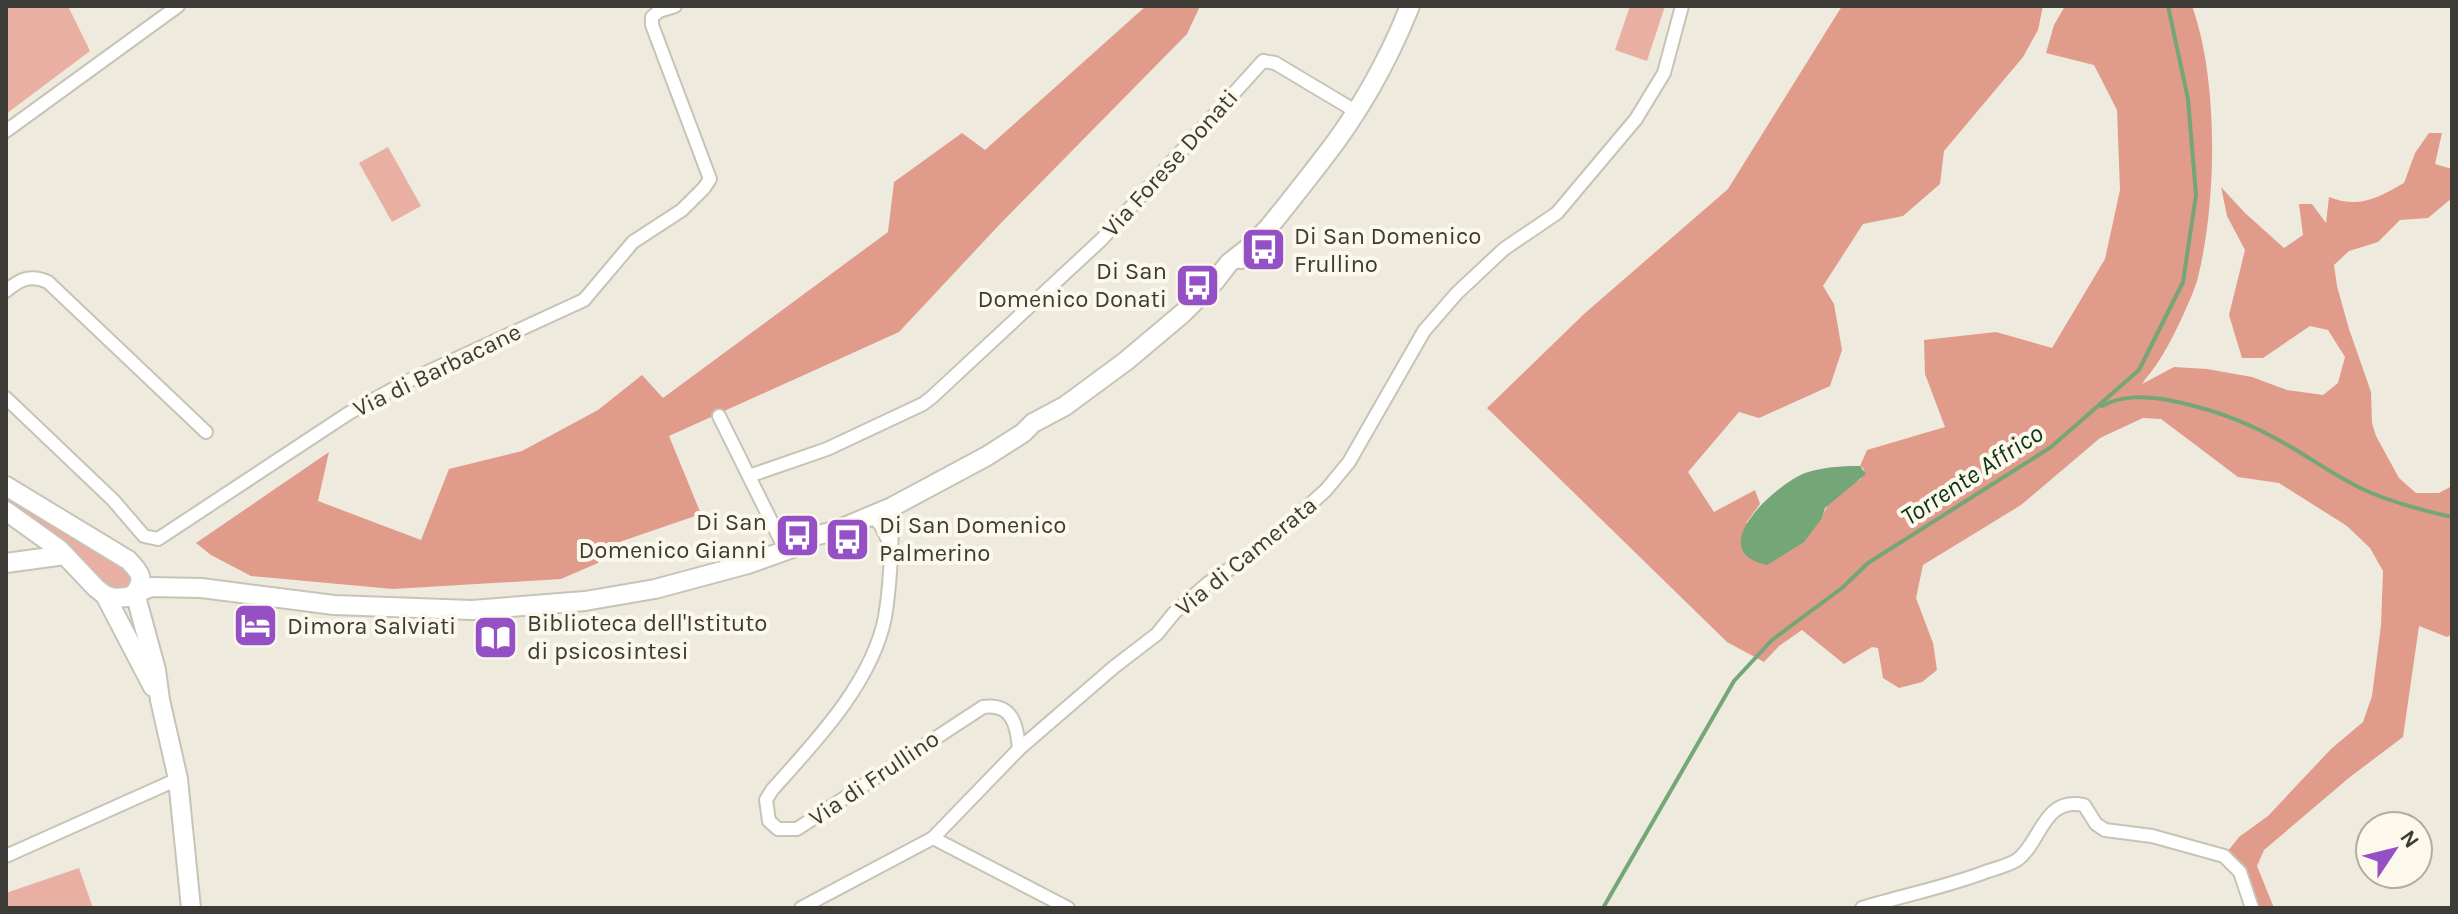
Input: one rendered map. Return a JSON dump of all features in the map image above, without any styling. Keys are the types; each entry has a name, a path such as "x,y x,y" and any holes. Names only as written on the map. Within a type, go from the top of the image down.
{"main road":[{"path":"105,595 122,597 151,587 201,588 357,607 518,608 609,597 707,575 806,543 816,544 826,540 835,531 892,507 987,456 1033,423 1065,406 1126,361 1183,313 1215,281 1224,278 1307,179 1357,112 1385,62 1410,6"},
{"path":"6,486 151,573 201,588"},
{"path":"6,511 36,530 105,595 160,700"},
{"path":"6,563 65,555"},
{"path":"128,560 140,572 135,593 149,640 178,779 191,908"}],"street":[{"path":"6,131 178,6"},
{"name":"Via di Barbacane","path":"6,398 113,500 144,536 158,539 349,413 406,382 584,300 633,242 682,210 710,179 652,25 652,17 659,11 675,6"},
{"name":"Via di Camerata","path":"801,908 933,838 1019,749 1157,634 1174,613 1207,584 1264,546 1326,490 1349,462 1424,331 1457,293 1504,249 1557,213 1636,119 1664,73 1682,6"},
{"name":"Via Forese Donati","path":"749,476 827,449 932,397 1102,239 1263,61 1275,63 1357,112"},
{"path":"6,291 25,278 48,282 206,432"},
{"path":"719,416 786,551"},
{"name":"Via di Frullino","path":"892,507 892,547 884,620 874,649 841,711 772,790 766,800 769,821 778,829 797,829 983,707 1003,708 1010,713 1018,732 1019,749"},
{"path":"871,516 880,524 892,547"},
{"path":"6,856 178,779"},
{"path":"1862,908 2015,862 2027,852 2039,826 2054,811 2073,802 2084,805 2096,824 2105,830 2152,836 2224,856 2240,872 2252,908"},
{"path":"933,838 1068,908"}],"shaded area":[{"path":"6,6 68,6 90,51 6,114"},
{"path":"1146,6 1200,6 1187,34 1000,224 899,332 669,436 701,514 602,548 598,563 561,579 393,589 251,576 211,555 196,543 329,452 318,501 421,540 449,469 522,451 598,410 642,375 663,398 888,232 894,182 962,133 985,150"},
{"path":"1630,6 1665,6 1647,61 1615,50"},
{"path":"1842,6 2043,6 2038,30 2023,57 1944,151 1940,184 1903,216 1863,224 1823,286 1834,304 1842,350 1830,386 1759,418 1739,412 1688,472 1714,512 1755,490 1760,504 1746,523 1822,518 1832,500 1861,479 1864,469 1860,466 1867,450 1945,427 1925,374 1924,340 1996,332 2052,348 2105,259 2120,190 2117,110 2094,65 2046,53 2054,25 2065,6 2192,6 2201,36 2211,105 2212,143 2204,250 2197,281 2180,321 2165,352 2142,384 2174,367 2252,377 2287,390 2323,395 2338,383 2345,357 2328,330 2310,326 2263,358 2242,358 2229,315 2245,250 2227,216 2221,187 2284,248 2303,235 2299,204 2312,204 2326,223 2329,197 2359,202 2404,183 2415,153 2429,133 2442,133 2435,164 2452,169 2452,198 2428,218 2400,220 2378,242 2349,251 2334,265 2349,329 2371,392 2372,423 2376,436 2399,478 2416,493 2439,493 2452,486 2452,634 2447,637 2419,626 2403,737 2264,850 2257,866 2274,908 2252,908 2240,872 2224,856 2239,837 2268,816 2331,749 2363,722 2372,696 2381,625 2383,571 2370,548 2347,526 2279,483 2238,477 2161,419 2143,418 2100,438 2021,505 1923,565 1916,598 1933,643 1937,670 1922,682 1899,688 1883,678 1878,648 1872,647 1844,664 1802,630 1779,646 1764,662 1727,642 1487,408 1584,314 1728,189"},
{"path":"388,147 421,206 392,222 359,163"},
{"path":"1860,466 1866,474 1825,508 1822,518 1804,542 1767,565 1749,558 1741,546 1743,533 1750,518 1777,490 1805,473 1832,467"},
{"path":"6,492 133,571 132,586 121,591 108,588 6,505"},
{"path":"79,868 93,908 6,908 6,893"}],"waterway":[{"name":"Torrente Affrico","path":"1603,908 1734,681 1772,640 1842,588 1868,563 2051,447 2139,370 2183,282 2196,195 2188,99 2168,6"},
{"path":"2102,406 2126,398 2142,397 2208,410 2260,431 2369,492 2452,517"}],"place":[{"name":"Di San Domenico Frullino","path":"1263,250"},
{"name":"Di San Domenico Donati","path":"1198,285"},
{"name":"Di San Domenico Gianni","path":"798,536"},
{"name":"Di San Domenico Palmerino","path":"848,539"},
{"name":"Dimora Salviati","path":"256,626"},
{"name":"Biblioteca dell'Istituto di psicosintesi","path":"496,637"}]}
